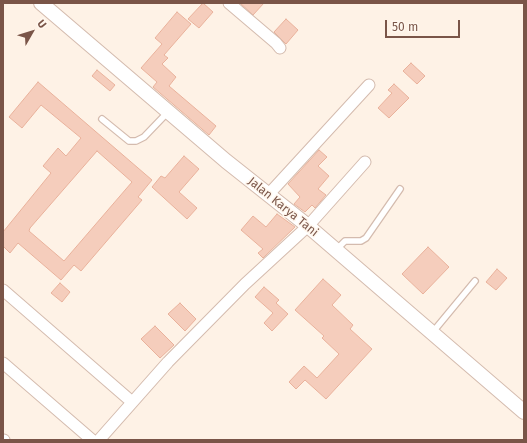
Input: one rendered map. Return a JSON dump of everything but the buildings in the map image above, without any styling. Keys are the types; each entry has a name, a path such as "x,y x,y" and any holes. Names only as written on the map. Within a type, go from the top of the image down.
{"street":[{"name":"Jalan Karya Tani","path":"41,3 168,112 268,195 308,226 524,412"},
{"path":"229,3 280,48"},
{"path":"268,195 369,85"},
{"path":"99,440 168,362 234,295 308,226 365,162"},
{"path":"3,290 132,402"},
{"path":"3,363 92,440"}],"lane":[{"path":"102,119 129,141 136,141 144,137 168,112"},
{"path":"336,250 345,241 349,240 357,242 366,238 400,189"},
{"path":"432,333 475,281"}]}
